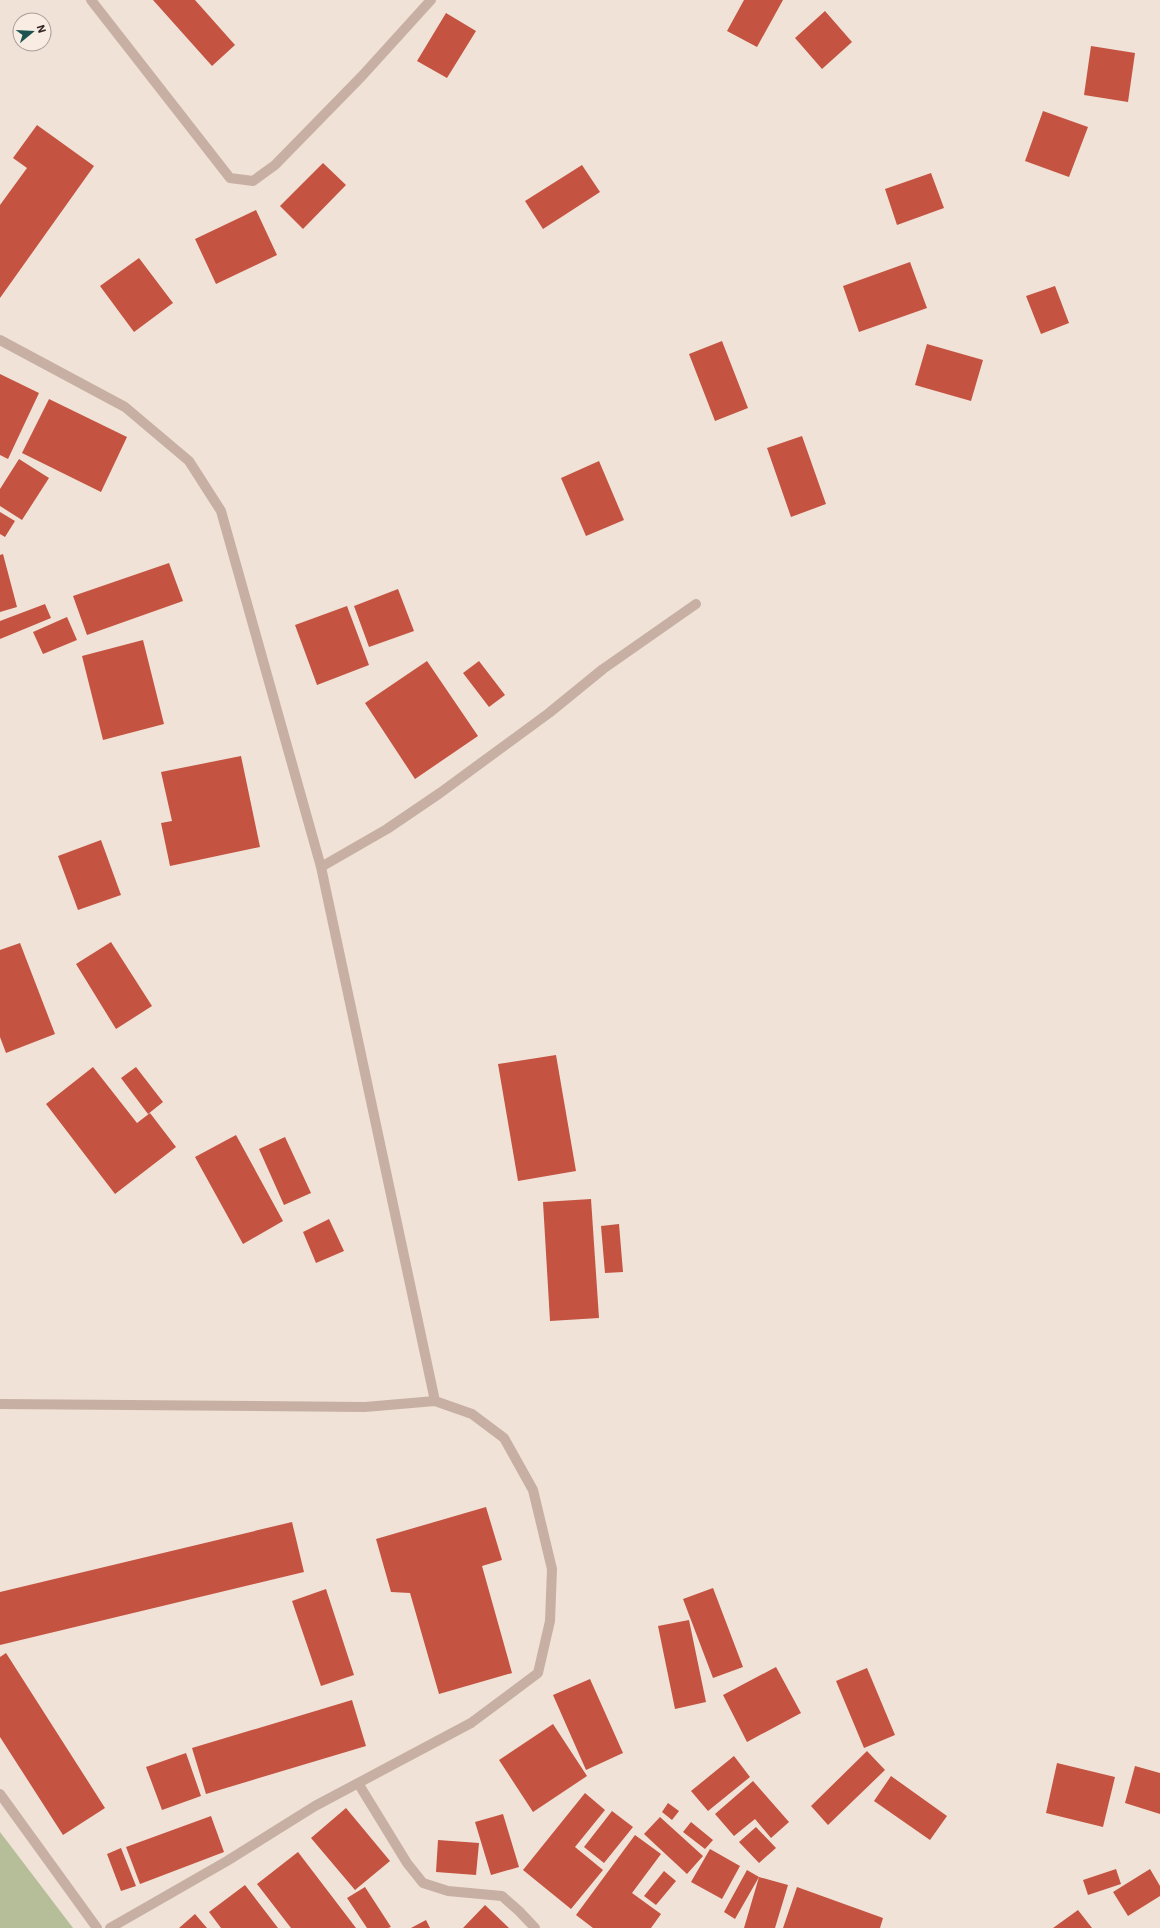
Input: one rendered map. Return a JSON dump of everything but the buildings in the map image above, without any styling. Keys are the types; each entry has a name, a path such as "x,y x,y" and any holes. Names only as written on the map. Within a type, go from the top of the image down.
{"street":[{"path":"91,0 230,178 253,181 275,165 362,76 431,0"},
{"path":"0,340 125,407 189,461 221,512 321,867 435,1401"},
{"path":"321,867 387,829 440,793 549,713 603,669 696,604"},
{"path":"0,1404 365,1407 435,1401 472,1414 504,1438 533,1490 552,1569 550,1621 538,1673 471,1723 316,1806 227,1861 110,1928"},
{"path":"358,1783 407,1863 423,1883 448,1891 502,1896 535,1928"},
{"path":"0,1794 97,1928"}],"green space":[{"path":"0,1832 73,1928 0,1928"}]}
